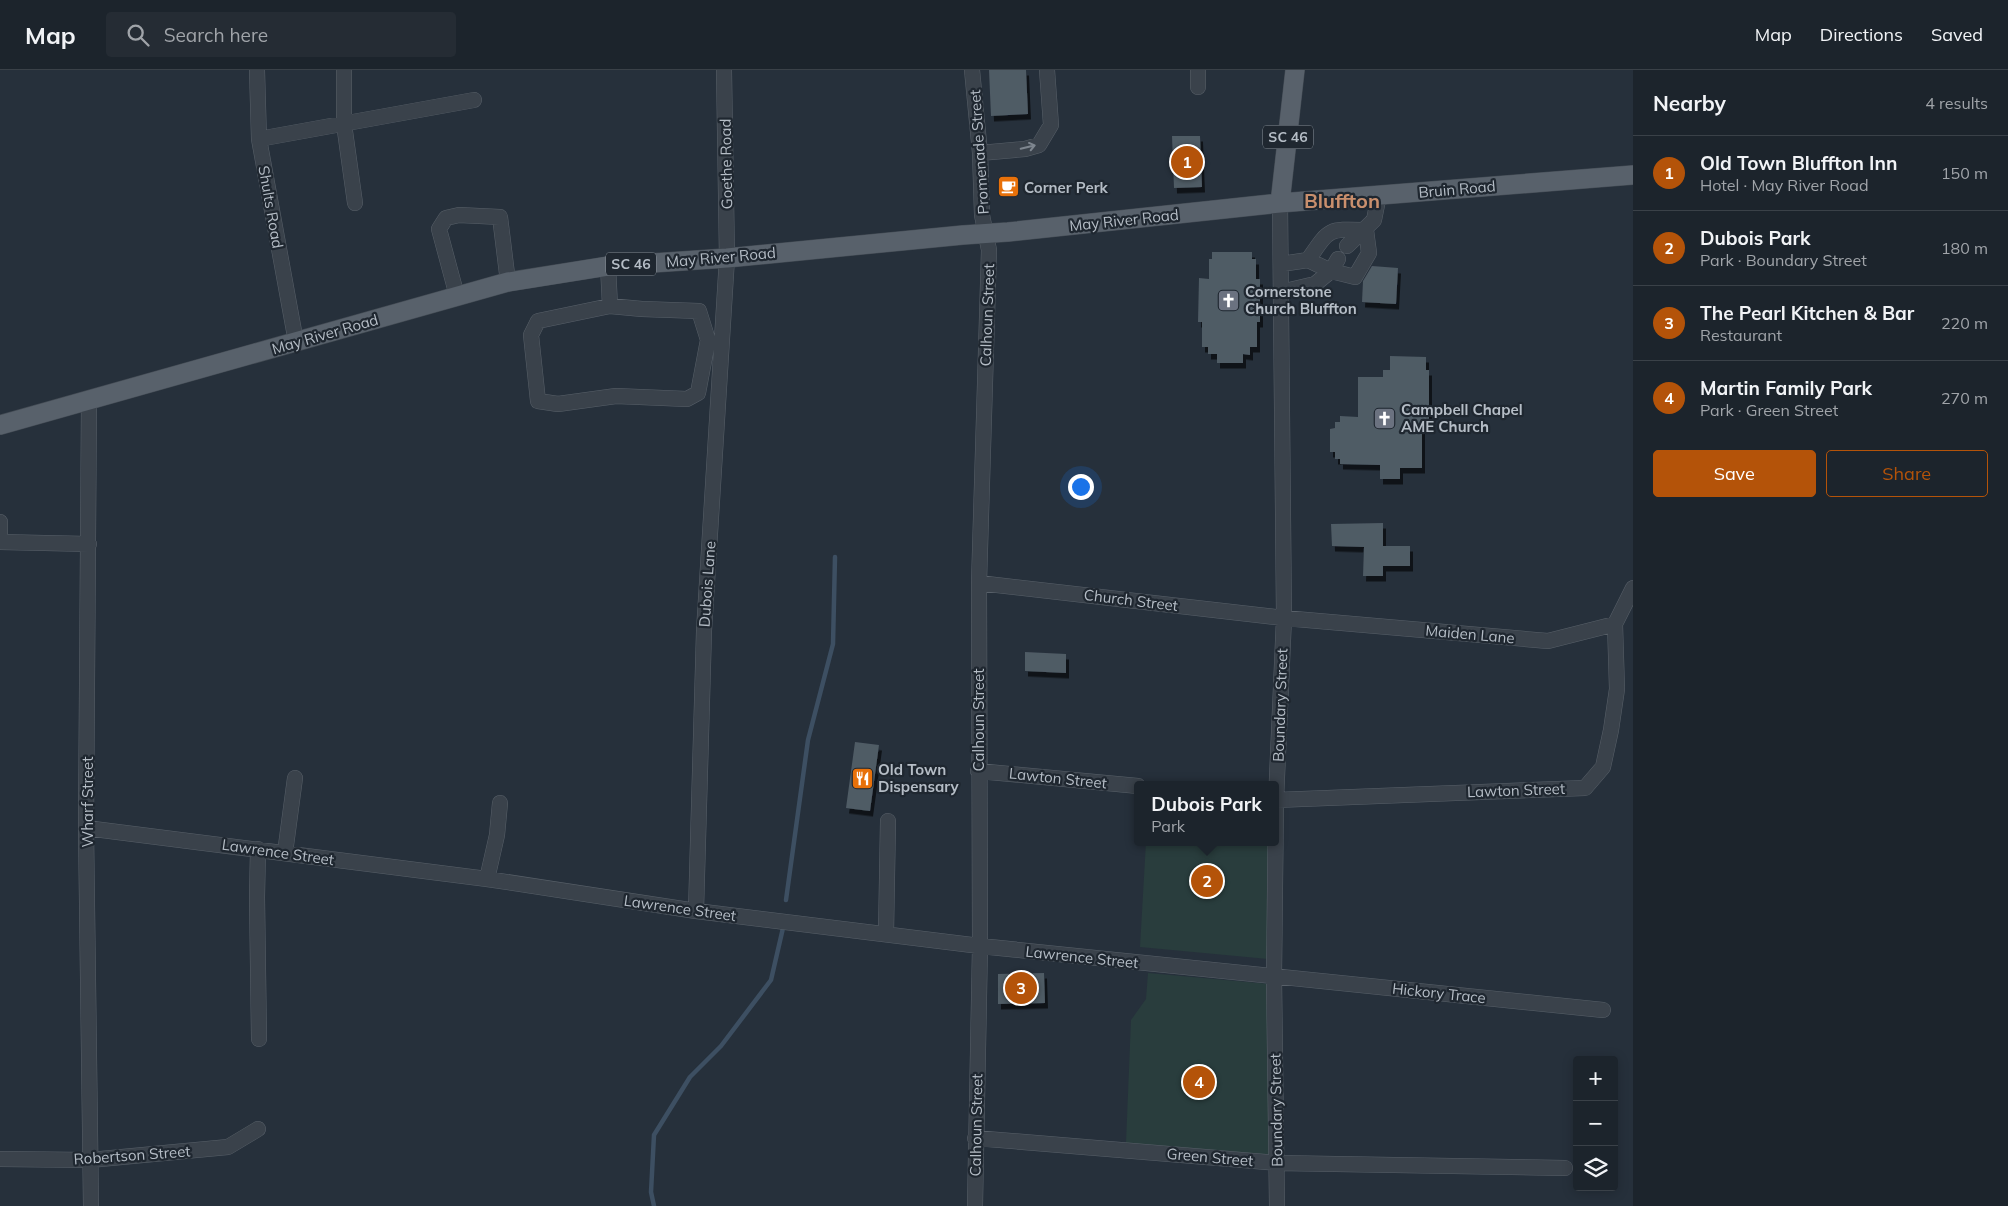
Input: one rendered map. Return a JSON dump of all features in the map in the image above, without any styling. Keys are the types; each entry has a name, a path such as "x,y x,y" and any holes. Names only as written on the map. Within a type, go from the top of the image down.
{"main road":[{"name":"SC 46","path":"1280,203 1295,70"},
{"name":"Bruin Road","path":"1280,203 1633,175"},
{"name":"May River Road","path":"0,425 508,282 608,266 728,258 1280,203"}],"street":[{"name":"Shults Road","path":"257,70 259,139 296,342"},
{"path":"344,70 344,124 355,203"},
{"name":"Goethe Road","path":"724,70 728,258"},
{"name":"Promenade Street","path":"972,70 980,153 982,215 987,233"},
{"path":"980,153 1025,149 1039,145 1051,125 1047,70"},
{"path":"1198,70 1198,87"},
{"path":"259,139 474,100"},
{"path":"1633,175 1633,189"},
{"path":"1347,246 1366,230 1374,220 1380,196"},
{"name":"Boundary Street","path":"1277,781 1284,618 1280,203"},
{"path":"457,296 440,229 446,218 459,214 500,217 508,282"},
{"path":"1308,260 1328,232 1337,229 1366,230"},
{"path":"1281,264 1308,260 1335,265 1355,278 1369,253 1366,230"},
{"name":"Calhoun Street","path":"975,1206 980,946 978,583 989,250 987,233"},
{"name":"Dubois Lane","path":"696,911 704,631 728,258"},
{"path":"1282,292 1315,284 1335,265"},
{"path":"608,266 610,306"},
{"path":"610,306 642,310 699,311 708,340 698,393 687,399 616,396 558,404 538,401 531,335 538,321 610,306"},
{"name":"Wharf Street","path":"89,399 86,828 91,1206"},
{"path":"0,522 0,542 89,544"},
{"name":"Church Street","path":"978,583 1284,618"},
{"path":"1615,624 1633,588"},
{"name":"Maiden Lane","path":"1284,618 1548,641 1615,624"},
{"name":"Lawton Street","path":"1279,800 1586,788 1602,767 1611,730 1617,689 1615,624"},
{"name":"Lawton Street","path":"978,771 1134,786"},
{"path":"285,853 295,778"},
{"path":"487,879 497,835 500,803"},
{"path":"886,934 888,821"},
{"name":"Lawrence Street","path":"86,828 487,879 696,911 980,946 1274,977"},
{"name":"Boundary Street","path":"1275,846 1274,977 1277,1206"},
{"path":"258,849 257,898 260,1039"},
{"name":"Hickory Trace","path":"1274,977 1603,1010"},
{"name":"Robertson Street","path":"0,1159 90,1160 228,1147 258,1129"},
{"name":"Green Street","path":"975,1138 1276,1164 1565,1168"}],"green space":[{"path":"1146,846 1273,846 1268,959 1140,947"},
{"path":"1148,973 1269,984 1271,1155 1126,1143 1131,1020 1146,999"}],"building":[{"path":"989,70 1026,70 1028,114 991,116"},
{"path":"1172,136 1200,136 1202,187 1174,188"},
{"name":"Cornerstone Church Bluffton","path":"1212,252 1252,252 1252,259 1256,259 1256,279 1260,279 1260,322 1257,322 1257,347 1250,347 1250,355 1243,354 1243,363 1217,363 1217,354 1208,354 1208,347 1202,347 1202,322 1198,322 1199,278 1209,279 1209,259 1212,259"},
{"path":"1372,266 1398,268 1396,304 1362,302 1363,281"},
{"name":"Campbell Chapel AME Church","path":"1390,356 1426,357 1426,370 1429,370 1429,419 1422,420 1422,468 1400,468 1400,479 1380,479 1380,465 1340,464 1340,459 1335,459 1335,452 1330,452 1330,429 1335,428 1335,422 1340,422 1340,416 1358,417 1358,377 1383,377 1383,370 1390,370"},
{"path":"1383,523 1383,546 1410,546 1410,566 1383,566 1383,576 1363,576 1364,547 1332,546 1331,524"},
{"path":"1025,652 1066,654 1066,673 1025,671"},
{"name":"Old Town Dispensary","path":"855,742 879,745 870,811 846,808"},
{"path":"1044,973 1045,1003 998,1004 998,974"}],"waterway":[{"path":"786,900 808,740 833,644 835,557"},
{"path":"654,1206 651,1192 654,1135 690,1077 721,1046 771,980 783,928"}],"place":[{"name":"Old Town Bluffton Inn","path":"1187,162"},
{"name":"Corner Perk","path":"1008,187"},
{"name":"Cornerstone Church Bluffton","path":"1229,300"},
{"name":"Campbell Chapel AME Church","path":"1385,418"},
{"name":"Old Town Dispensary","path":"862,778"},
{"name":"Dubois Park","path":"1207,881"},
{"name":"The Pearl Kitchen & Bar","path":"1021,988"},
{"name":"Martin Family Park","path":"1199,1082"}],"district":[{"name":"Bluffton","path":"1342,200"}]}
